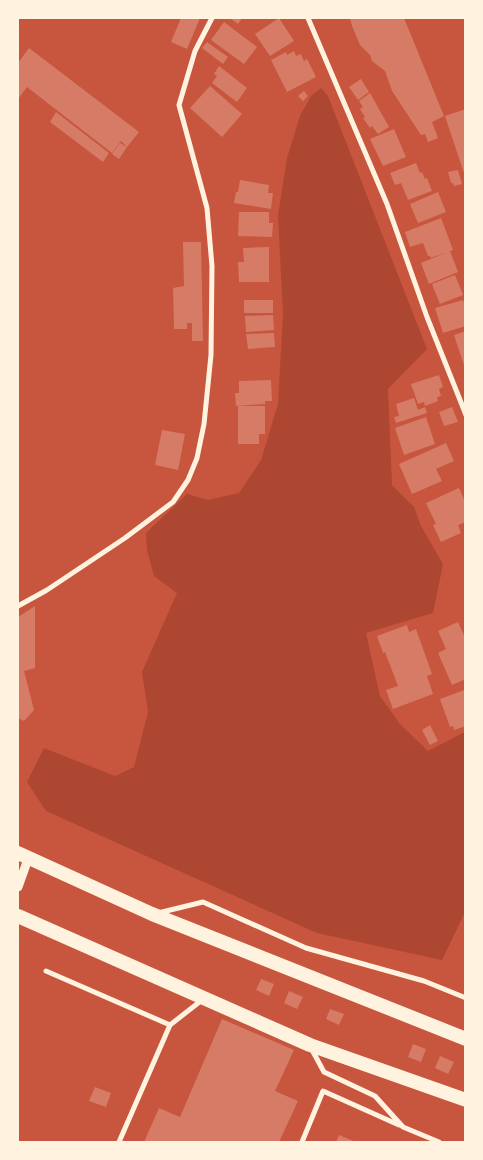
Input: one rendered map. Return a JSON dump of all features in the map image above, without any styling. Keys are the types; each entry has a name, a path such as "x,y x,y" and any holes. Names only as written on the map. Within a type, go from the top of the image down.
{"highway":[{"path":"23,856 152,914 466,1039"},
{"path":"18,916 310,1045 466,1100"}],"street":[{"path":"18,606 47,590 118,543 173,502 188,480 197,458 204,424 211,355 212,266 206,208 179,105 195,51 212,18"},
{"path":"308,18 387,204 427,317 466,415"},
{"path":"18,887 23,856"},
{"path":"152,914 203,902 306,948 424,981 466,998"},
{"path":"46,971 170,1025"},
{"path":"118,1142 170,1025 204,998"},
{"path":"310,1045 324,1072 375,1096 403,1127"},
{"path":"302,1142 323,1091 439,1142"}],"shaded area":[{"path":"321,88 328,96 427,349 388,389 392,485 414,507 421,526 443,564 433,613 366,633 380,696 400,724 428,751 465,732 465,912 442,960 317,933 46,811 27,782 44,748 115,776 134,767 148,712 142,672 177,593 154,576 147,550 146,533 187,494 208,500 239,493 261,460 278,404 283,314 278,216 287,158 300,116 311,96"}],"building":[{"path":"181,18 200,18 187,49 171,42"},
{"path":"230,18 242,18 238,24"},
{"path":"279,18 294,41 270,56 255,34"},
{"path":"350,18 404,18 444,116 432,122 438,138 428,142 425,134 421,135 392,91 385,71 372,61 370,55 360,45"},
{"path":"224,22 257,47 244,64 211,40"},
{"path":"207,42 228,57 223,64 202,48"},
{"path":"29,48 139,132 127,147 121,141 112,153 27,87 18,99 18,63"},
{"path":"294,51 296,56 301,54 304,61 307,59 316,77 287,92 271,60 286,52 287,55"},
{"path":"219,66 247,88 237,102 212,83 217,76 214,74"},
{"path":"361,79 369,92 358,100 349,87"},
{"path":"210,86 242,114 222,137 190,108"},
{"path":"304,91 308,96 303,101 298,96"},
{"path":"370,93 389,127 378,134 372,126 370,128 363,118 365,117 360,109 363,107 359,101"},
{"path":"466,109 466,175 465,176 445,116"},
{"path":"56,112 109,153 103,162 50,122"},
{"path":"394,129 406,157 383,166 370,139"},
{"path":"120,143 127,147 119,159 112,154"},
{"path":"416,163 420,173 422,172 425,179 427,178 432,191 408,200 401,183 395,185 390,173"},
{"path":"458,170 462,184 454,186 451,183 448,172"},
{"path":"240,180 269,185 268,193 273,193 271,209 234,203"},
{"path":"438,192 446,212 418,223 410,204"},
{"path":"239,212 269,212 269,223 273,223 272,237 238,236"},
{"path":"441,218 453,250 431,258 428,256 423,243 410,247 405,232"},
{"path":"183,242 201,242 203,341 192,341 192,323 187,323 187,329 174,329 173,288 184,286"},
{"path":"269,247 269,282 239,282 238,262 244,262 243,248"},
{"path":"450,251 458,272 429,284 421,263"},
{"path":"455,275 463,295 440,304 432,284"},
{"path":"244,300 273,300 273,313 244,313"},
{"path":"463,300 466,309 466,326 443,333 435,308"},
{"path":"273,315 274,330 246,332 245,316"},
{"path":"466,331 466,368 465,368 454,335"},
{"path":"274,333 275,347 248,349 246,334"},
{"path":"439,375 443,387 439,389 441,396 437,397 438,401 425,406 424,402 418,404 411,384"},
{"path":"271,380 272,401 265,401 265,404 236,406 235,393 239,393 239,381"},
{"path":"414,398 418,410 425,407 427,413 396,423 394,417 399,416 396,404"},
{"path":"238,406 265,406 265,434 259,434 259,444 238,444"},
{"path":"452,407 458,422 444,426 439,412"},
{"path":"426,417 435,444 404,455 395,428"},
{"path":"162,430 185,434 178,470 155,465"},
{"path":"446,443 454,461 436,469 442,481 412,494 399,464"},
{"path":"459,488 466,504 466,516 464,517 466,522 458,525 461,533 441,542 433,525 436,524 426,503"},
{"path":"35,606 35,668 24,671 34,710 24,721 18,718 18,617"},
{"path":"458,622 466,640 466,679 452,685 438,653 446,649 438,631"},
{"path":"407,625 409,632 416,629 432,674 427,676 433,694 393,709 386,690 398,686 377,636"},
{"path":"464,690 466,694 466,726 454,730 453,726 450,727 440,699"},
{"path":"430,725 438,741 430,745 422,730"},
{"path":"261,979 274,984 269,996 256,990"},
{"path":"289,991 303,997 297,1009 284,1003"},
{"path":"330,1009 344,1014 339,1025 326,1019"},
{"path":"222,1019 294,1050 275,1091 298,1101 279,1142 144,1142 159,1108 180,1117"},
{"path":"413,1044 426,1049 421,1062 408,1057"},
{"path":"440,1056 454,1062 448,1074 435,1068"},
{"path":"95,1087 111,1093 106,1107 89,1101"},
{"path":"339,1135 356,1142 336,1142"}]}
